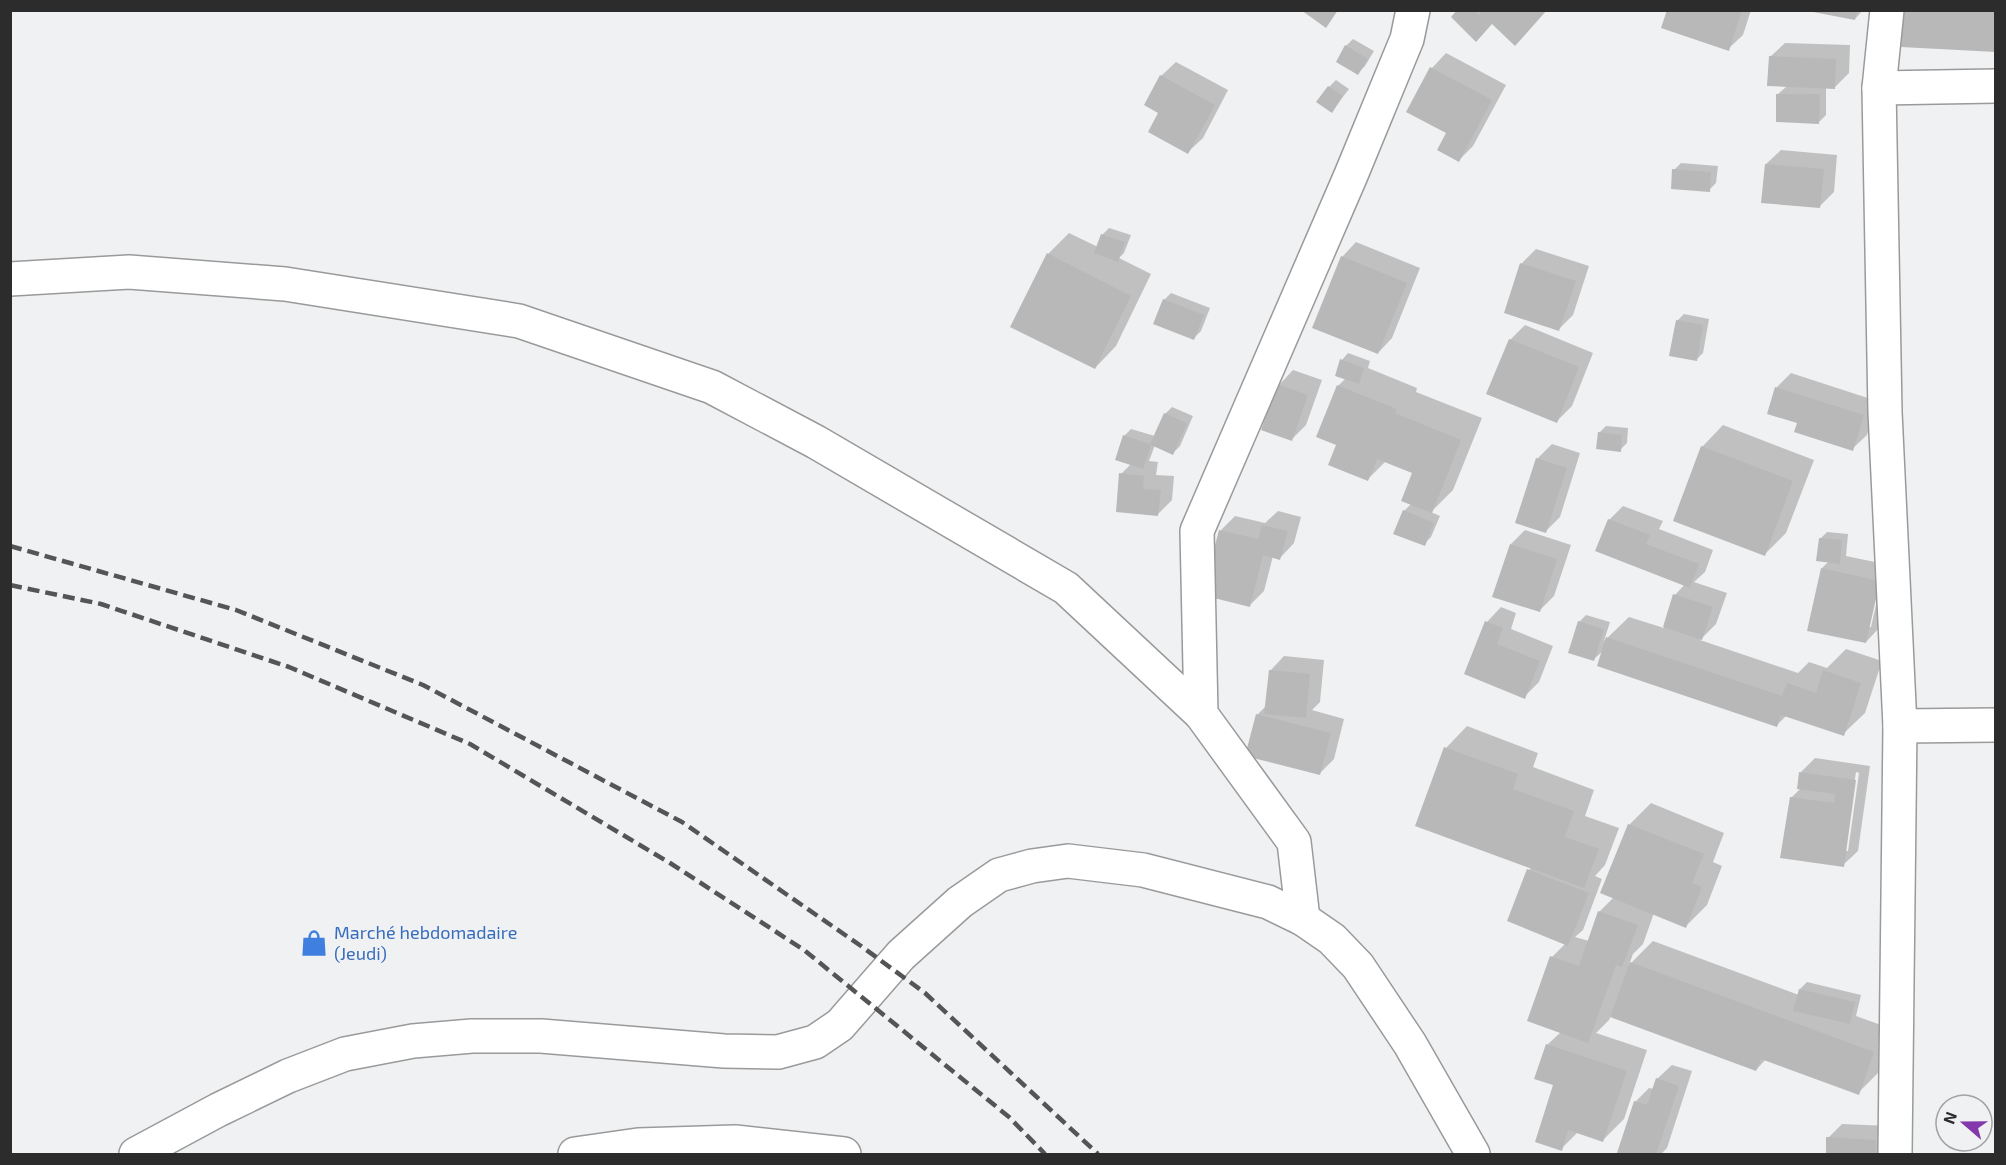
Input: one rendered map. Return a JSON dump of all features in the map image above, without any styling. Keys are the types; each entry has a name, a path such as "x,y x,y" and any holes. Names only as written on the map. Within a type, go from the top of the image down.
{"street":[{"path":"1201,714 1197,531 1351,175 1407,39 1413,10"},
{"path":"1887,10 1879,88 1885,412 1900,726 1895,1155"},
{"path":"1879,88 1995,86"},
{"path":"10,279 129,272 285,284 519,321 712,387 816,442 1066,588 1201,714 1294,842 1303,919"},
{"path":"1900,726 1995,725"},
{"path":"136,1155 218,1110 288,1076 345,1054 413,1041 472,1036 541,1036 724,1051 778,1052 815,1042 840,1025 901,955 960,902 999,875 1032,866 1068,861 1143,870 1268,902 1303,919 1332,939 1358,966 1410,1044 1473,1155"},
{"path":"575,1155 638,1145 735,1142 844,1155"}],"building":[{"path":"1301,10 1338,10 1326,28"},
{"path":"1457,10 1474,10 1479,15 1483,10 1547,10 1515,46 1492,24 1476,42 1451,17"},
{"path":"1667,10 1742,10 1729,51 1661,28"},
{"path":"1803,10 1857,10 1855,20"},
{"path":"1903,10 1996,10 1996,52 1901,47"},
{"path":"1345,45 1368,59 1358,75 1336,62"},
{"path":"1769,56 1836,59 1835,89 1767,86"},
{"path":"1430,67 1492,100 1459,162 1437,150 1446,133 1406,112"},
{"path":"1160,75 1215,105 1188,154 1148,132 1158,113 1144,105"},
{"path":"1328,86 1343,96 1332,113 1316,102"},
{"path":"1776,94 1820,94 1819,124 1776,122"},
{"path":"1765,164 1824,169 1820,208 1761,203"},
{"path":"1672,169 1711,172 1710,192 1671,189"},
{"path":"1101,234 1125,242 1118,262 1094,253"},
{"path":"1047,253 1131,296 1095,369 1010,327"},
{"path":"1341,256 1407,283 1378,354 1312,328"},
{"path":"1520,263 1576,281 1559,331 1504,313"},
{"path":"1163,299 1204,315 1194,340 1153,324"},
{"path":"1676,320 1703,325 1697,361 1669,356"},
{"path":"1509,339 1579,367 1557,423 1486,394"},
{"path":"1340,359 1364,368 1359,384 1335,376"},
{"path":"1277,384 1308,395 1292,441 1261,430"},
{"path":"1337,385 1397,409 1395,413 1461,440 1432,513 1401,501 1412,473 1377,459 1368,481 1328,465 1336,445 1316,437"},
{"path":"1775,387 1864,415 1853,451 1794,432 1797,423 1767,414"},
{"path":"1164,413 1187,423 1173,455 1151,445 1143,469 1115,460 1123,435 1150,444"},
{"path":"1598,432 1622,435 1621,452 1596,449"},
{"path":"1701,446 1793,481 1765,556 1673,521"},
{"path":"1536,458 1567,468 1546,533 1515,523"},
{"path":"1119,473 1144,476 1143,489 1161,490 1158,516 1116,512"},
{"path":"1403,510 1434,523 1425,546 1393,534"},
{"path":"1608,519 1650,535 1646,544 1699,564 1690,588 1595,551"},
{"path":"1262,525 1288,531 1280,560 1263,555 1250,607 1202,595 1219,530 1258,539"},
{"path":"1819,538 1842,540 1840,564 1816,561"},
{"path":"1510,544 1557,559 1540,612 1492,597"},
{"path":"1821,568 1880,581 1866,643 1807,631"},
{"path":"1673,594 1713,607 1702,640 1663,627"},
{"path":"1485,621 1503,628 1497,644 1540,661 1525,699 1464,674"},
{"path":"1578,621 1604,629 1594,661 1568,653"},
{"path":"1606,637 1782,696 1787,683 1816,693 1823,670 1861,683 1844,736 1781,715 1777,727 1597,666"},
{"path":"1269,670 1310,674 1306,718 1264,714"},
{"path":"1256,714 1331,733 1320,775 1245,756"},
{"path":"1444,747 1518,774 1513,789 1574,811 1565,837 1599,849 1584,888 1415,826"},
{"path":"1799,772 1856,780 1844,867 1780,858 1790,797 1834,803 1835,794 1797,789"},
{"path":"1628,824 1704,854 1692,883 1702,887 1686,928 1600,893"},
{"path":"1527,869 1589,893 1568,946 1507,921"},
{"path":"1598,911 1638,925 1622,967 1616,965 1588,1043 1527,1021 1550,956 1579,966"},
{"path":"1630,962 1874,1052 1859,1095 1761,1059 1756,1071 1610,1017"},
{"path":"1799,989 1855,1002 1850,1024 1793,1011"},
{"path":"1546,1044 1627,1071 1603,1142 1568,1130 1562,1151 1535,1142 1553,1085 1534,1079"},
{"path":"1656,1078 1679,1086 1656,1154 1617,1153 1634,1101 1647,1105"},
{"path":"1826,1137 1876,1140 1876,1154 1826,1154"}],"railway":[{"path":"10,546 236,610 423,685 682,822 925,993 1098,1154"},
{"path":"10,585 101,604 289,667 470,744 670,863 804,950 1009,1117 1045,1154"}],"place":[{"name":"Marché hebdomadaire (Jeudi)","path":"314,943"}]}
